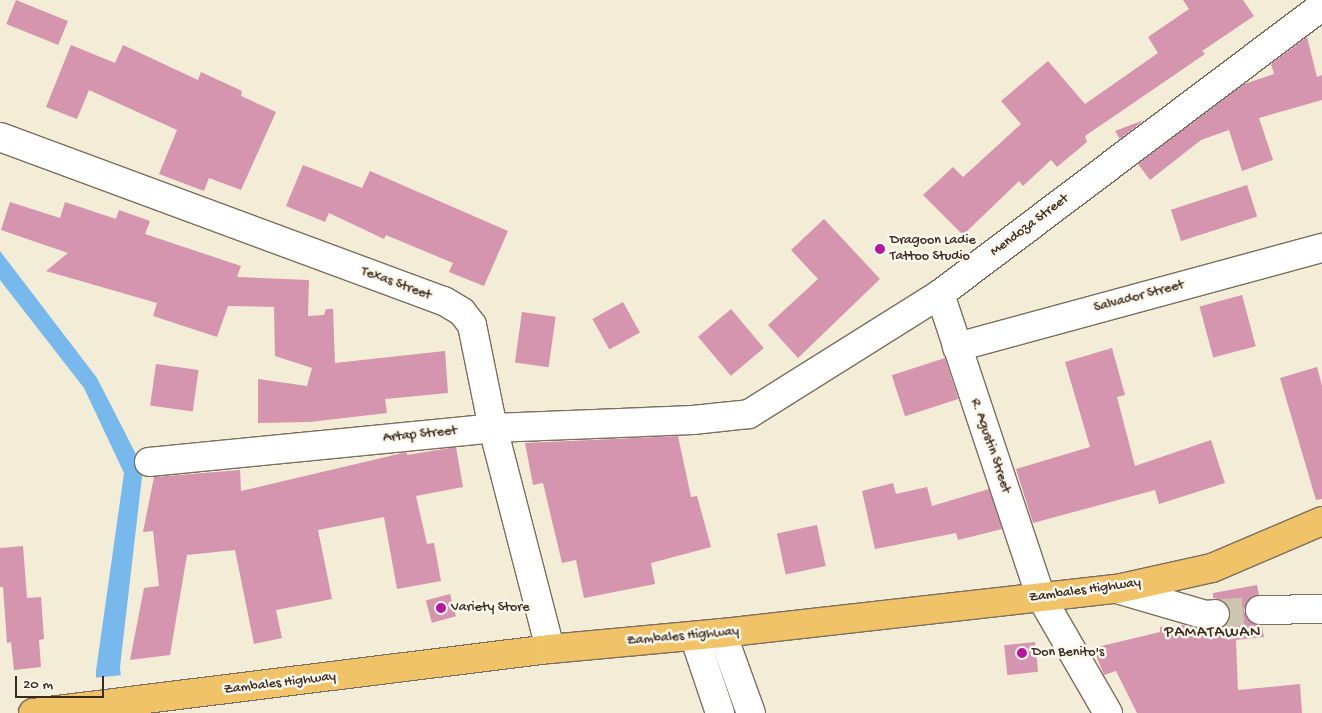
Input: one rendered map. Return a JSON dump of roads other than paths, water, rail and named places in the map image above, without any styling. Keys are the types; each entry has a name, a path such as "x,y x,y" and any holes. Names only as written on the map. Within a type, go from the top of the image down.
{"main road":[{"name":"Zambales Highway","path":"33,713 125,704 550,649 722,634 1117,589 1212,568 1322,521"}],"street":[{"name":"Mendoza Street","path":"693,420 749,414 940,294 1322,6"},
{"name":"Texas Street","path":"0,137 434,298 462,312 472,325 493,428 550,649"},
{"name":"Salvador Street","path":"957,347 1322,248"},
{"name":"R. Agustin Street","path":"940,294 1041,598 1108,713"},
{"name":"Artap Street","path":"148,462 493,428 693,420"},
{"path":"1117,589 1206,615 1215,614"},
{"path":"1260,610 1322,609"},
{"path":"722,634 750,713"},
{"path":"694,636 720,713"}],"water":[{"path":"0,251 97,378 143,468 120,667 124,713 96,713 96,671 124,473 84,388 0,280"}],"tunnel":[{"path":"1215,614 1260,610"}],"place":[{"name":"Dragoon Ladie Tattoo Studio","path":"880,249"},
{"name":"Variety Store","path":"441,608"},
{"name":"Don Benito's","path":"1022,653"}],"district":[{"name":"PAMATAWAN","path":"1213,634"}]}
